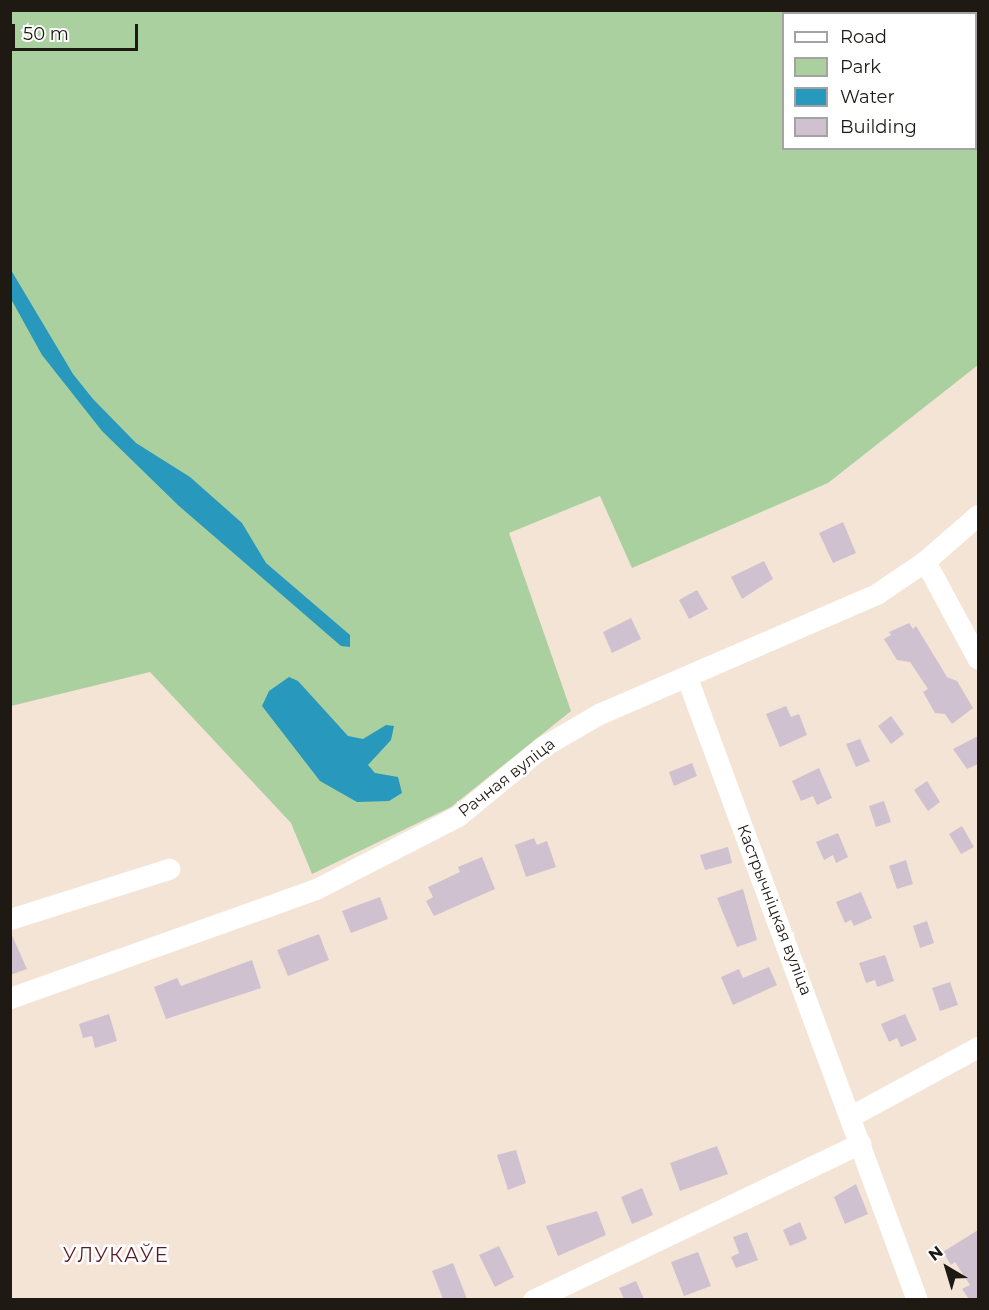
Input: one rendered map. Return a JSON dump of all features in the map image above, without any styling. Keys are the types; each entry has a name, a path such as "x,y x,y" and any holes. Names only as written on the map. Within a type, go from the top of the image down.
{"street":[{"name":"Рачная вуліца","path":"10,998 316,889 458,816 542,747 599,714 687,678 878,593 925,561 978,515"},
{"path":"925,561 978,659"},
{"name":"Кастрычніцкая вуліца","path":"687,678 917,1299"},
{"path":"10,919 169,869"},
{"path":"851,1116 978,1047"},
{"path":"533,1299 860,1143"}],"green space":[{"path":"10,11 978,11 978,365 828,483 632,568 600,496 509,533 571,711 451,807 312,874 291,823 150,672 11,706"}],"water":[{"path":"11,270 73,374 93,399 136,443 190,477 242,523 266,563 350,635 350,647 341,646 179,506 102,431 42,355 11,299"},
{"path":"289,677 298,681 348,736 363,739 386,725 394,726 391,740 368,765 375,773 398,777 402,793 389,801 357,802 320,781 262,706 269,691"}],"building":[{"path":"843,522 856,553 833,563 819,533"},
{"path":"764,561 773,579 742,599 731,577"},
{"path":"697,590 708,609 689,619 679,600"},
{"path":"631,618 641,639 612,653 603,632"},
{"path":"909,623 913,629 916,626 947,677 957,681 973,708 952,724 945,714 935,713 923,692 928,689 910,662 897,660 884,639 891,635 889,632"},
{"path":"786,706 791,717 799,714 807,735 780,747 766,714"},
{"path":"891,716 904,734 891,744 878,726"},
{"path":"978,736 978,764 967,769 953,749"},
{"path":"860,739 870,761 856,767 846,744"},
{"path":"692,763 697,776 674,786 669,772"},
{"path":"819,768 832,798 817,805 813,796 801,801 792,781"},
{"path":"927,781 940,802 928,811 914,790"},
{"path":"884,801 891,822 876,827 869,806"},
{"path":"962,826 974,847 961,854 949,834"},
{"path":"838,833 848,857 836,863 833,855 824,860 816,842"},
{"path":"534,838 537,845 547,841 556,867 526,877 515,845"},
{"path":"728,847 732,863 705,870 700,855"},
{"path":"482,857 495,889 434,916 426,901 433,897 428,887 460,872 458,867"},
{"path":"906,860 913,884 897,889 889,866"},
{"path":"743,889 757,940 737,947 717,898"},
{"path":"861,892 872,918 854,926 851,920 845,923 836,902"},
{"path":"380,897 388,919 351,933 342,911"},
{"path":"927,921 934,943 920,948 913,926"},
{"path":"10,931 27,969 10,975"},
{"path":"319,934 329,960 288,976 277,950"},
{"path":"885,955 894,981 877,987 875,980 866,983 859,963"},
{"path":"252,960 261,988 166,1019 154,987 177,978 181,986"},
{"path":"769,967 777,985 733,1005 721,977 739,969 743,978"},
{"path":"950,982 958,1005 940,1011 932,988"},
{"path":"109,1014 117,1041 95,1048 92,1036 83,1038 79,1024"},
{"path":"905,1014 917,1040 901,1047 897,1038 889,1042 881,1024"},
{"path":"717,1146 728,1174 680,1191 670,1163"},
{"path":"516,1150 526,1183 508,1190 497,1155"},
{"path":"856,1184 868,1214 845,1224 834,1197"},
{"path":"642,1188 653,1215 632,1224 621,1197"},
{"path":"597,1211 606,1235 558,1256 546,1226"},
{"path":"800,1222 807,1239 790,1246 783,1230"},
{"path":"978,1230 978,1299 969,1299 962,1289 970,1285 955,1262 951,1265 943,1252"},
{"path":"747,1232 758,1260 736,1268 731,1257 739,1253 733,1237"},
{"path":"499,1246 514,1277 495,1287 479,1255"},
{"path":"698,1252 711,1286 684,1296 671,1262"},
{"path":"453,1263 467,1299 443,1299 432,1271"},
{"path":"636,1281 644,1299 624,1299 619,1288"}],"district":[{"name":"УЛУКАЎЕ","path":"116,1255"}]}
